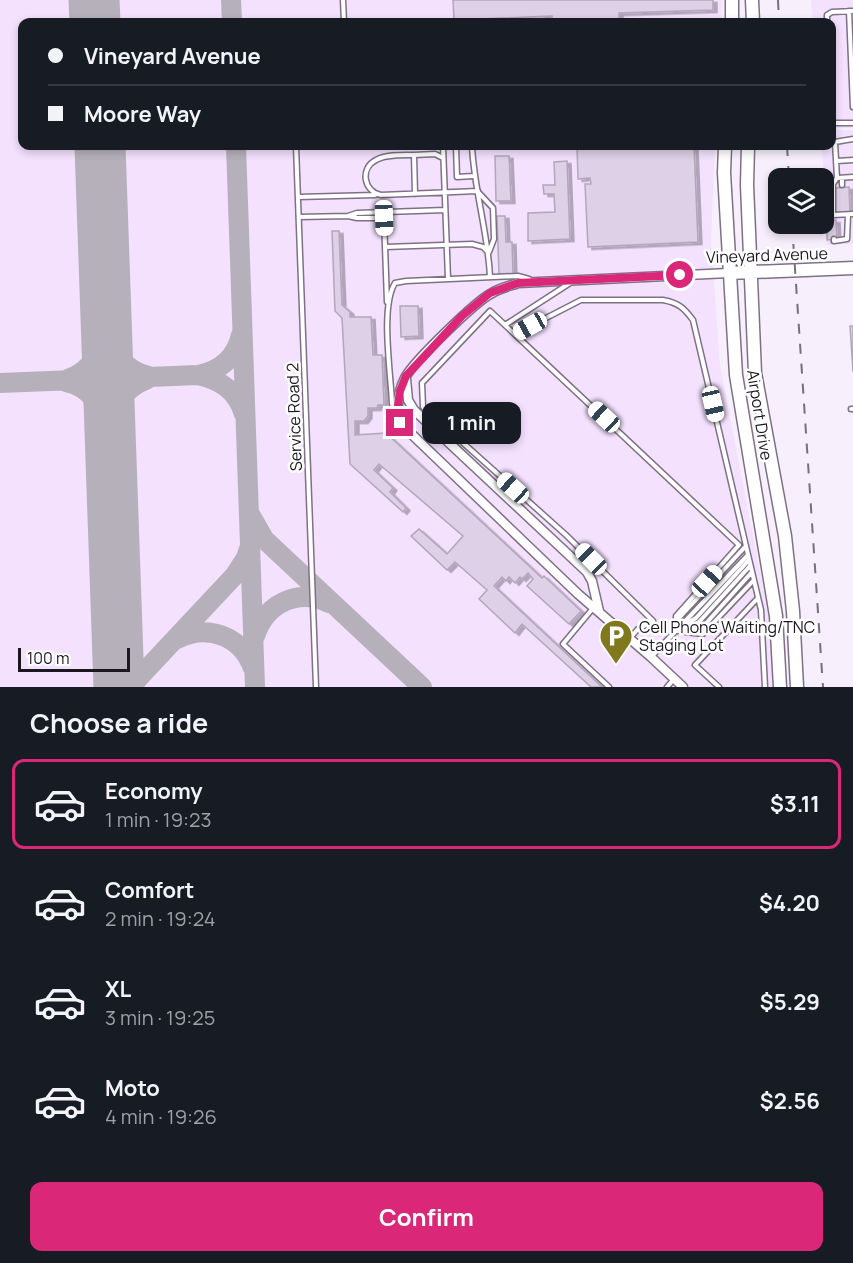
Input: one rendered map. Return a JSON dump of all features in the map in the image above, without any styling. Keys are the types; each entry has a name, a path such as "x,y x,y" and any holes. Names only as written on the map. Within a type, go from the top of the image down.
{"main road":[{"path":"732,0 732,18"},
{"path":"752,0 753,18"},
{"name":"Airport Drive","path":"725,150 724,173 736,375 776,616 780,687"},
{"name":"Airport Drive","path":"748,150 747,185 755,373 785,536 793,611 797,687"},
{"name":"Vineyard Avenue","path":"729,273 853,268"}],"street":[{"name":"Vineyard Avenue","path":"406,376 462,316 490,293 518,283 729,273"},
{"path":"406,376 400,391 397,412 400,423 578,594 683,687"},
{"path":"406,376 408,400 414,410 587,572 594,587 597,609"}],"lane":[{"path":"344,0 344,18"},
{"path":"827,18 827,15 832,12 851,11 853,107"},
{"path":"836,123 853,123"},
{"path":"836,142 853,139"},
{"name":"Service Road 2","path":"296,150 316,687"},
{"path":"443,150 448,279"},
{"path":"456,150 457,177 473,176"},
{"path":"472,150 473,176 478,191 489,252 490,277"},
{"path":"836,150 842,185"},
{"path":"381,195 370,190 366,183 365,173 373,161 381,158 435,154 443,159"},
{"path":"414,155 415,194"},
{"path":"837,161 853,160"},
{"path":"834,183 839,178 853,177"},
{"path":"298,197 478,191"},
{"path":"478,191 493,208 494,239 489,252"},
{"path":"348,216 357,213 445,210"},
{"path":"834,239 834,241 847,239 847,213"},
{"path":"298,217 384,218 392,404 397,412"},
{"path":"385,247 472,244 483,247 489,252"},
{"path":"387,315 391,290 395,283 518,276 538,282"},
{"path":"505,326 574,280"},
{"path":"515,334 581,300 663,300 684,307 693,320 758,598 765,687"},
{"path":"630,638 638,629 654,621 566,535 423,407 422,383 490,311 739,545"},
{"path":"676,631 676,616 744,540"},
{"path":"676,631 680,618 746,546"},
{"path":"651,657 748,555"},
{"path":"676,631 696,618 750,563"},
{"path":"676,631 701,629 752,572"},
{"path":"676,631 703,634 754,580"},
{"path":"719,687 695,665 758,598"},
{"path":"597,609 563,644 609,687"},
{"path":"667,687 674,679"}],"shaded area":[{"path":"0,0 722,0 721,18 18,18 18,150 715,150 711,242 720,365 769,619 773,687 0,687"},
{"path":"811,0 853,0 853,128 836,128 836,18 813,18"},
{"path":"836,130 853,130 853,244 827,245 826,234 834,234 834,168 823,168 822,150 836,150"}],"building":[{"path":"453,0 713,0 713,10 619,13 619,18 552,18 552,16 454,18"},
{"path":"577,150 694,150 698,242 588,247 585,184 591,184 590,178 578,179"},
{"path":"495,156 509,156 511,201 496,201"},
{"path":"567,161 570,239 528,241 528,213 555,212 554,194 544,194 543,185 555,185 554,162"},
{"path":"849,187 850,212 835,213 834,188"},
{"path":"497,216 505,216 506,242 512,242 513,274 499,274"},
{"path":"834,220 836,220 837,239 827,240 827,234 834,234"},
{"path":"332,231 339,231 342,305 350,312 350,317 371,317 373,355 382,355 384,405 368,408 368,416 364,421 355,421 355,435 386,433 542,578 544,576 581,611 569,624 527,586 533,579 528,573 515,583 509,577 506,581 502,577 494,586 602,687 591,687 522,624 515,633 479,599 487,590 455,562 447,570 411,536 419,529 447,554 463,536 379,464 374,470 393,488 390,492 406,508 403,512 350,464 342,318 335,311"},
{"path":"400,306 418,306 419,336 401,337"},
{"path":"850,326 853,326 853,372"}],"taxiway":[{"path":"231,0 232,18"},
{"path":"236,150 255,687"},
{"path":"106,326 112,343 125,364 148,376"},
{"path":"68,379 90,365 102,344 106,326"},
{"path":"0,383 198,375 226,362 239,343 241,335"},
{"path":"198,375 221,383 227,388 237,399 244,414"},
{"path":"110,432 117,406 126,393 148,379"},
{"path":"66,382 84,389 96,401 110,434"},
{"path":"251,516 264,539 422,687"},
{"path":"130,687 235,575 249,549"},
{"path":"255,636 267,615 284,602 306,597 329,603"},
{"path":"177,639 200,633 222,636 232,640 240,647 253,668"},
{"path":"114,687 118,662"}],"runway":[{"path":"94,0 95,18"},
{"path":"100,150 119,687"}],"railway":[{"path":"778,0 779,18"},
{"path":"787,150 788,168"},
{"path":"793,234 823,687"}],"place":[{"name":"Cell Phone Waiting/TNC Staging Lot","path":"616,665"}],"route":[{"path":"400,423 397,412 400,391 406,376 462,316 490,293 518,283 680,275"}]}
